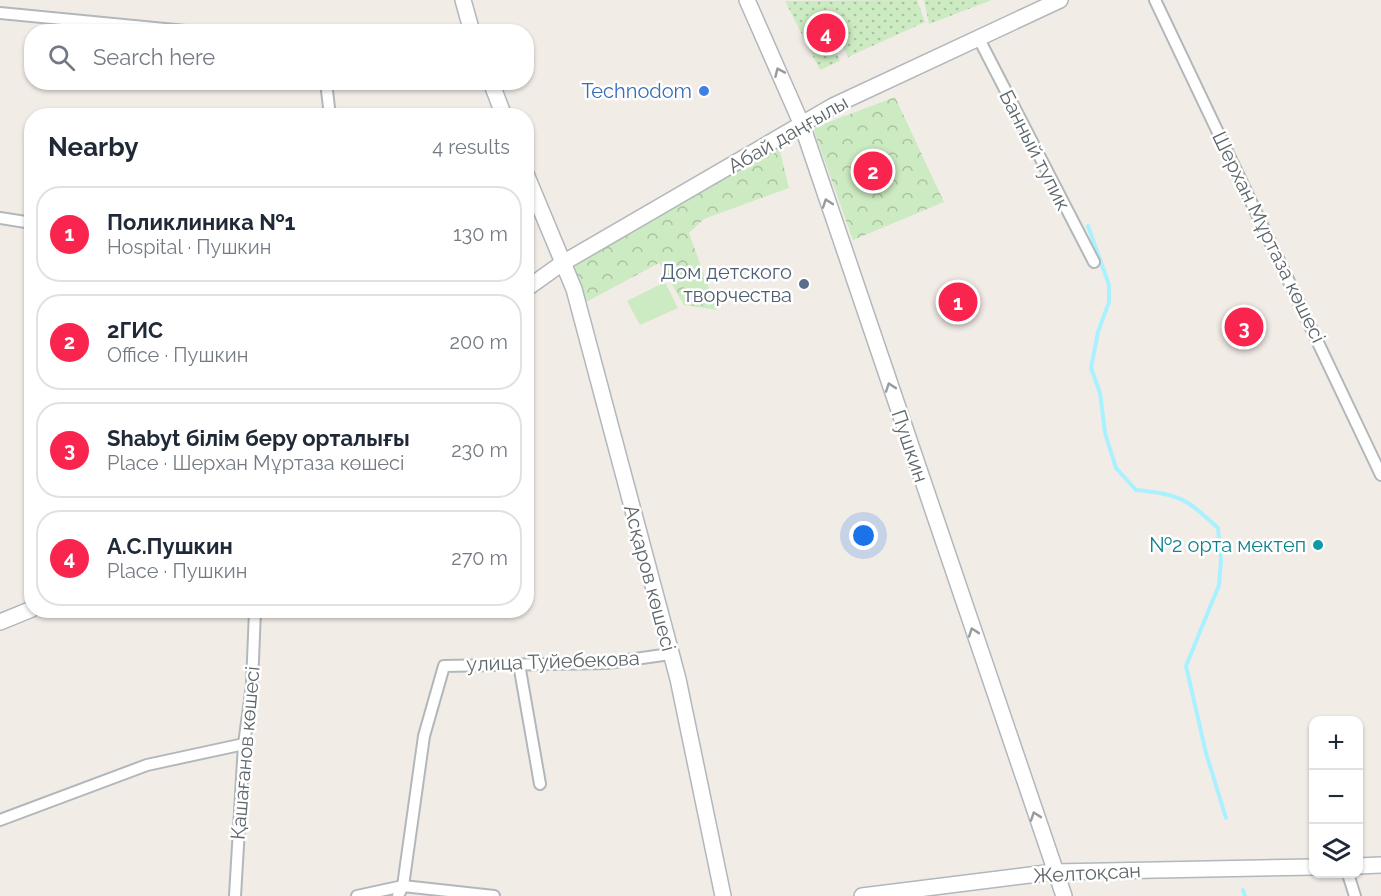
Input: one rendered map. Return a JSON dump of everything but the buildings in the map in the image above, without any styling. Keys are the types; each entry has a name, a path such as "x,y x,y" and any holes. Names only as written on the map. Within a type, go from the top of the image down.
{"street":[{"path":"463,0 470,24"},
{"name":"Пушкин","path":"747,0 802,125 1064,896"},
{"name":"Абай даңғылы","path":"534,283 561,264 833,106 1060,0"},
{"name":"Шерхан Мұртаза көшесі","path":"1155,0 1381,475"},
{"path":"0,13 113,24"},
{"name":"Банный тупик","path":"978,37 1094,262"},
{"path":"327,90 329,108"},
{"path":"494,90 501,108"},
{"name":"Асқаров көшесі","path":"534,195 561,264 574,289 678,679 723,896"},
{"path":"0,218 24,222"},
{"path":"0,622 24,612"},
{"name":"Қашағанов көшесі","path":"235,896 244,744 252,685 255,618"},
{"name":"улица Туйебекова","path":"401,891 424,736 444,666 607,663 670,654"},
{"path":"519,664 540,784"},
{"path":"0,820 147,765 244,744"},
{"path":"1363,866 1381,865"},
{"name":"Желтоқсан","path":"862,896 1054,872 1309,867"},
{"path":"1350,878 1355,896"},
{"path":"357,896 401,891 494,896"}],"green space":[{"path":"917,0 925,22 848,57 841,43 846,39 837,21 814,28 822,46 834,48 840,61 820,70 785,1"},
{"path":"924,0 992,0 929,24"},
{"path":"895,97 944,202 853,240 813,128"},
{"path":"779,147 789,188 704,219 689,233 717,310 684,305 659,263 586,302 561,255 661,214"},
{"path":"665,282 678,308 640,325 627,301"}],"waterway":[{"path":"1088,226 1109,285 1109,302 1098,332 1091,368 1100,393 1105,433 1116,468 1136,490 1173,496 1182,500 1198,510 1218,528 1221,560 1219,585 1186,666 1206,753 1226,818"},
{"path":"1243,890 1245,896"}],"place":[{"name":"А.С.Пушкин","path":"826,33"},
{"name":"Technodom","path":"704,91"},
{"name":"2ГИС","path":"873,171"},
{"name":"Дом детского творчества","path":"804,284"},
{"name":"Поликлиника №1","path":"958,302"},
{"name":"Shabyt білім беру орталығы","path":"1244,327"},
{"name":"№2 орта мектеп","path":"1318,545"}]}
